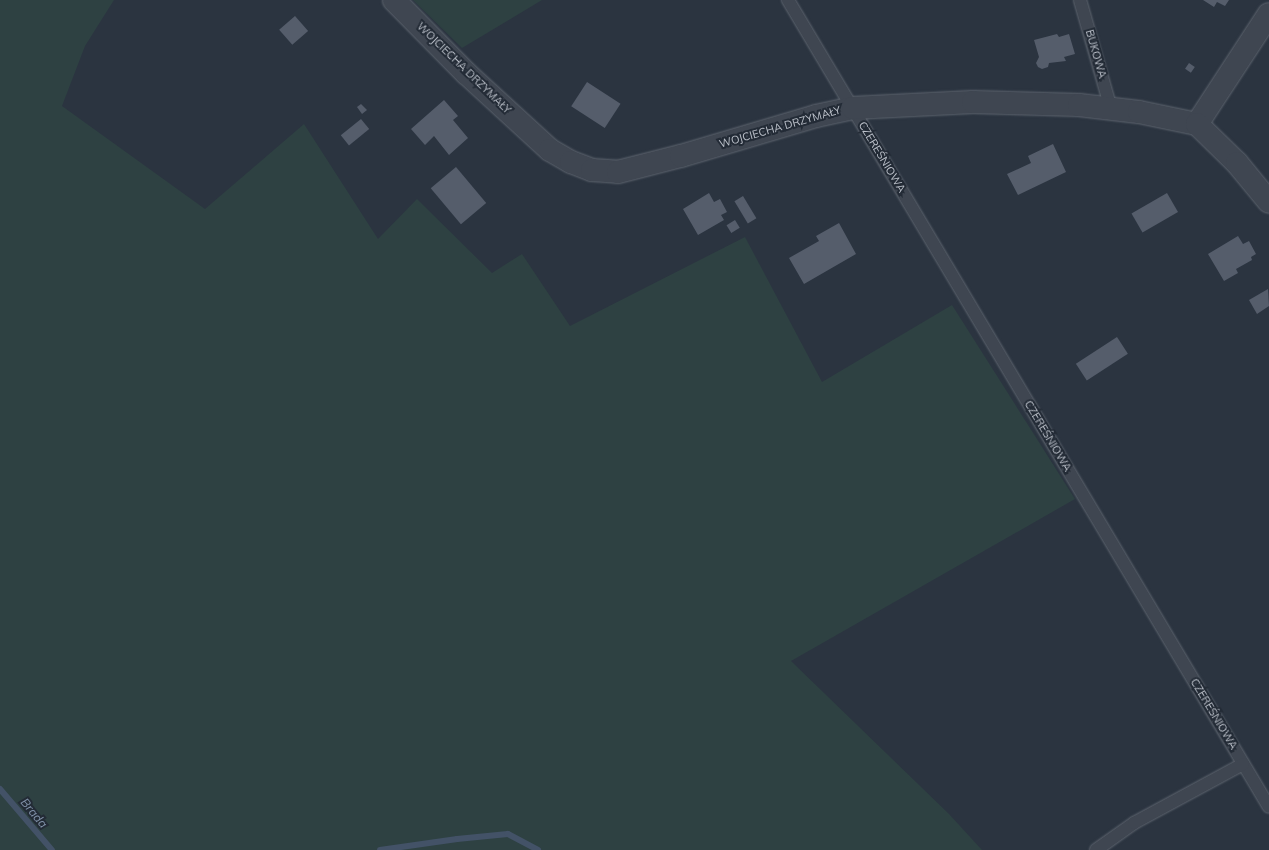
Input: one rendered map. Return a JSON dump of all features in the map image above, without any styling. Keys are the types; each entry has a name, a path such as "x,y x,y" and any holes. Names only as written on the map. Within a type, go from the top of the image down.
{"street":[{"name":"WOJCIECHA DRZYMAŁY","path":"394,0 466,73 550,150 571,162 592,170 618,172 681,156 816,116 853,108 972,102 1079,105 1139,112 1197,124"},
{"path":"1269,14 1197,124 1237,163 1269,202"}],"lane":[{"name":"CZEREŚNIOWA","path":"788,0 1269,808"},
{"name":"BUKOWA","path":"1080,0 1111,109"},
{"path":"1096,850 1134,823 1243,764"}],"shaded area":[{"path":"0,0 114,0 85,46 62,106 205,209 304,124 378,239 417,199 492,273 522,254 570,326 745,237 822,382 952,305 1075,499 791,661 949,814 982,850 0,850"},
{"path":"413,0 542,0 462,48"}],"building":[{"path":"1203,0 1229,0 1225,6 1217,2 1214,7"},
{"path":"295,16 308,31 292,45 279,30"},
{"path":"1057,34 1059,37 1069,34 1075,54 1064,57 1066,61 1049,63 1048,67 1042,69 1038,67 1036,63 1039,57 1034,40"},
{"path":"1189,63 1195,67 1191,73 1185,69"},
{"path":"587,82 621,104 605,128 571,106"},
{"path":"444,100 458,116 453,120 468,138 449,155 434,136 425,145 411,129"},
{"path":"361,104 367,110 362,114 357,107"},
{"path":"361,119 369,129 349,145 341,135"},
{"path":"1053,144 1066,172 1018,195 1007,174 1031,163 1028,156"},
{"path":"456,167 486,203 461,224 431,188"},
{"path":"709,193 714,202 720,199 727,212 721,215 724,220 698,235 683,209"},
{"path":"1167,193 1178,212 1142,233 1131,214"},
{"path":"743,196 756,218 748,223 734,201"},
{"path":"735,220 740,228 731,233 727,225"},
{"path":"839,223 856,254 804,284 789,258 819,241 816,236"},
{"path":"1238,236 1243,244 1249,241 1256,254 1251,257 1252,260 1236,269 1238,273 1224,281 1208,254"},
{"path":"1268,289 1269,306 1257,314 1249,300"},
{"path":"1117,337 1128,354 1087,380 1076,364"}],"waterway":[{"name":"Brada","path":"0,789 52,850"},
{"path":"380,850 457,839 508,834 538,850"}]}
